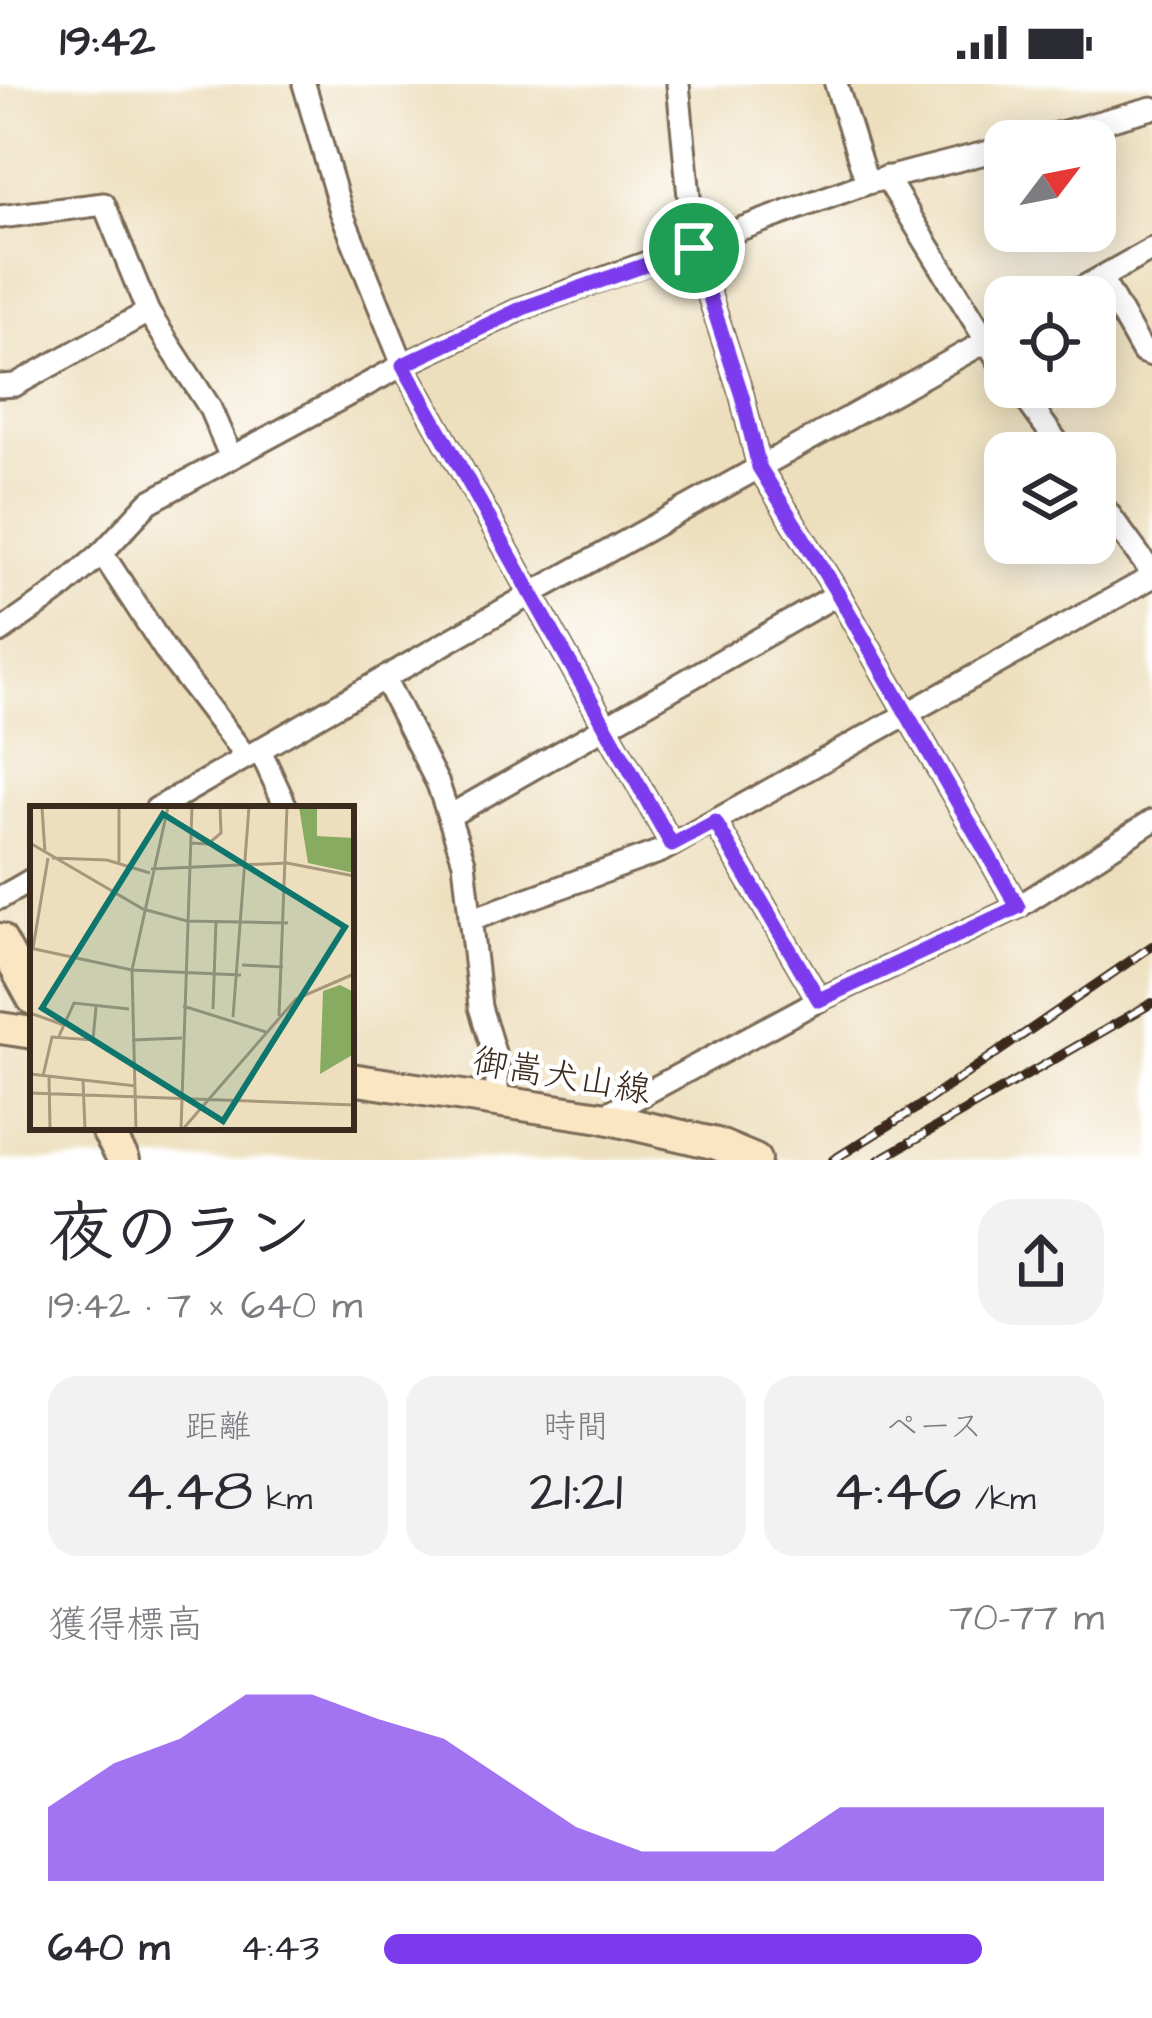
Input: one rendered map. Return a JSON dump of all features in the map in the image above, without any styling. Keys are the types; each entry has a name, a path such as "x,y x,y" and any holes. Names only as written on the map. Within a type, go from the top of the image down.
{"main road":[{"path":"0,939 30,994"},
{"path":"0,1028 30,1033"},
{"name":"御嵩犬山線","path":"354,1079 601,1117 717,1144 755,1160"},
{"path":"107,1130 124,1160"}],"street":[{"path":"304,84 341,211 403,365 672,845"},
{"path":"678,84 694,248 742,396 759,467 838,594 1018,907"},
{"path":"161,806 984,342 877,180 836,84"},
{"path":"1108,120 1152,108"},
{"path":"0,632 102,553 148,502 403,365 523,308 877,180 984,153"},
{"path":"0,217 104,204 148,312 209,406 230,455"},
{"path":"1105,276 1152,249"},
{"path":"1116,304 1143,352 1152,355"},
{"path":"0,386 15,385 148,312"},
{"path":"470,920 672,845 1152,575 1116,524"},
{"path":"102,553 169,656 253,753 285,806"},
{"path":"451,814 838,594"},
{"path":"384,678 451,814 464,862 480,1007 497,1062 497,1101"},
{"path":"601,1117 819,1000 1018,907 1152,821"},
{"path":"715,822 819,1000"},
{"path":"0,898 30,882"}],"railway":[{"path":"833,1160 1152,946"},
{"path":"879,1160 1152,1003"}],"route":[{"path":"694,248 742,396 759,467 838,594 1018,907 819,1000 715,822 672,845 403,365 523,308 694,248"}]}
